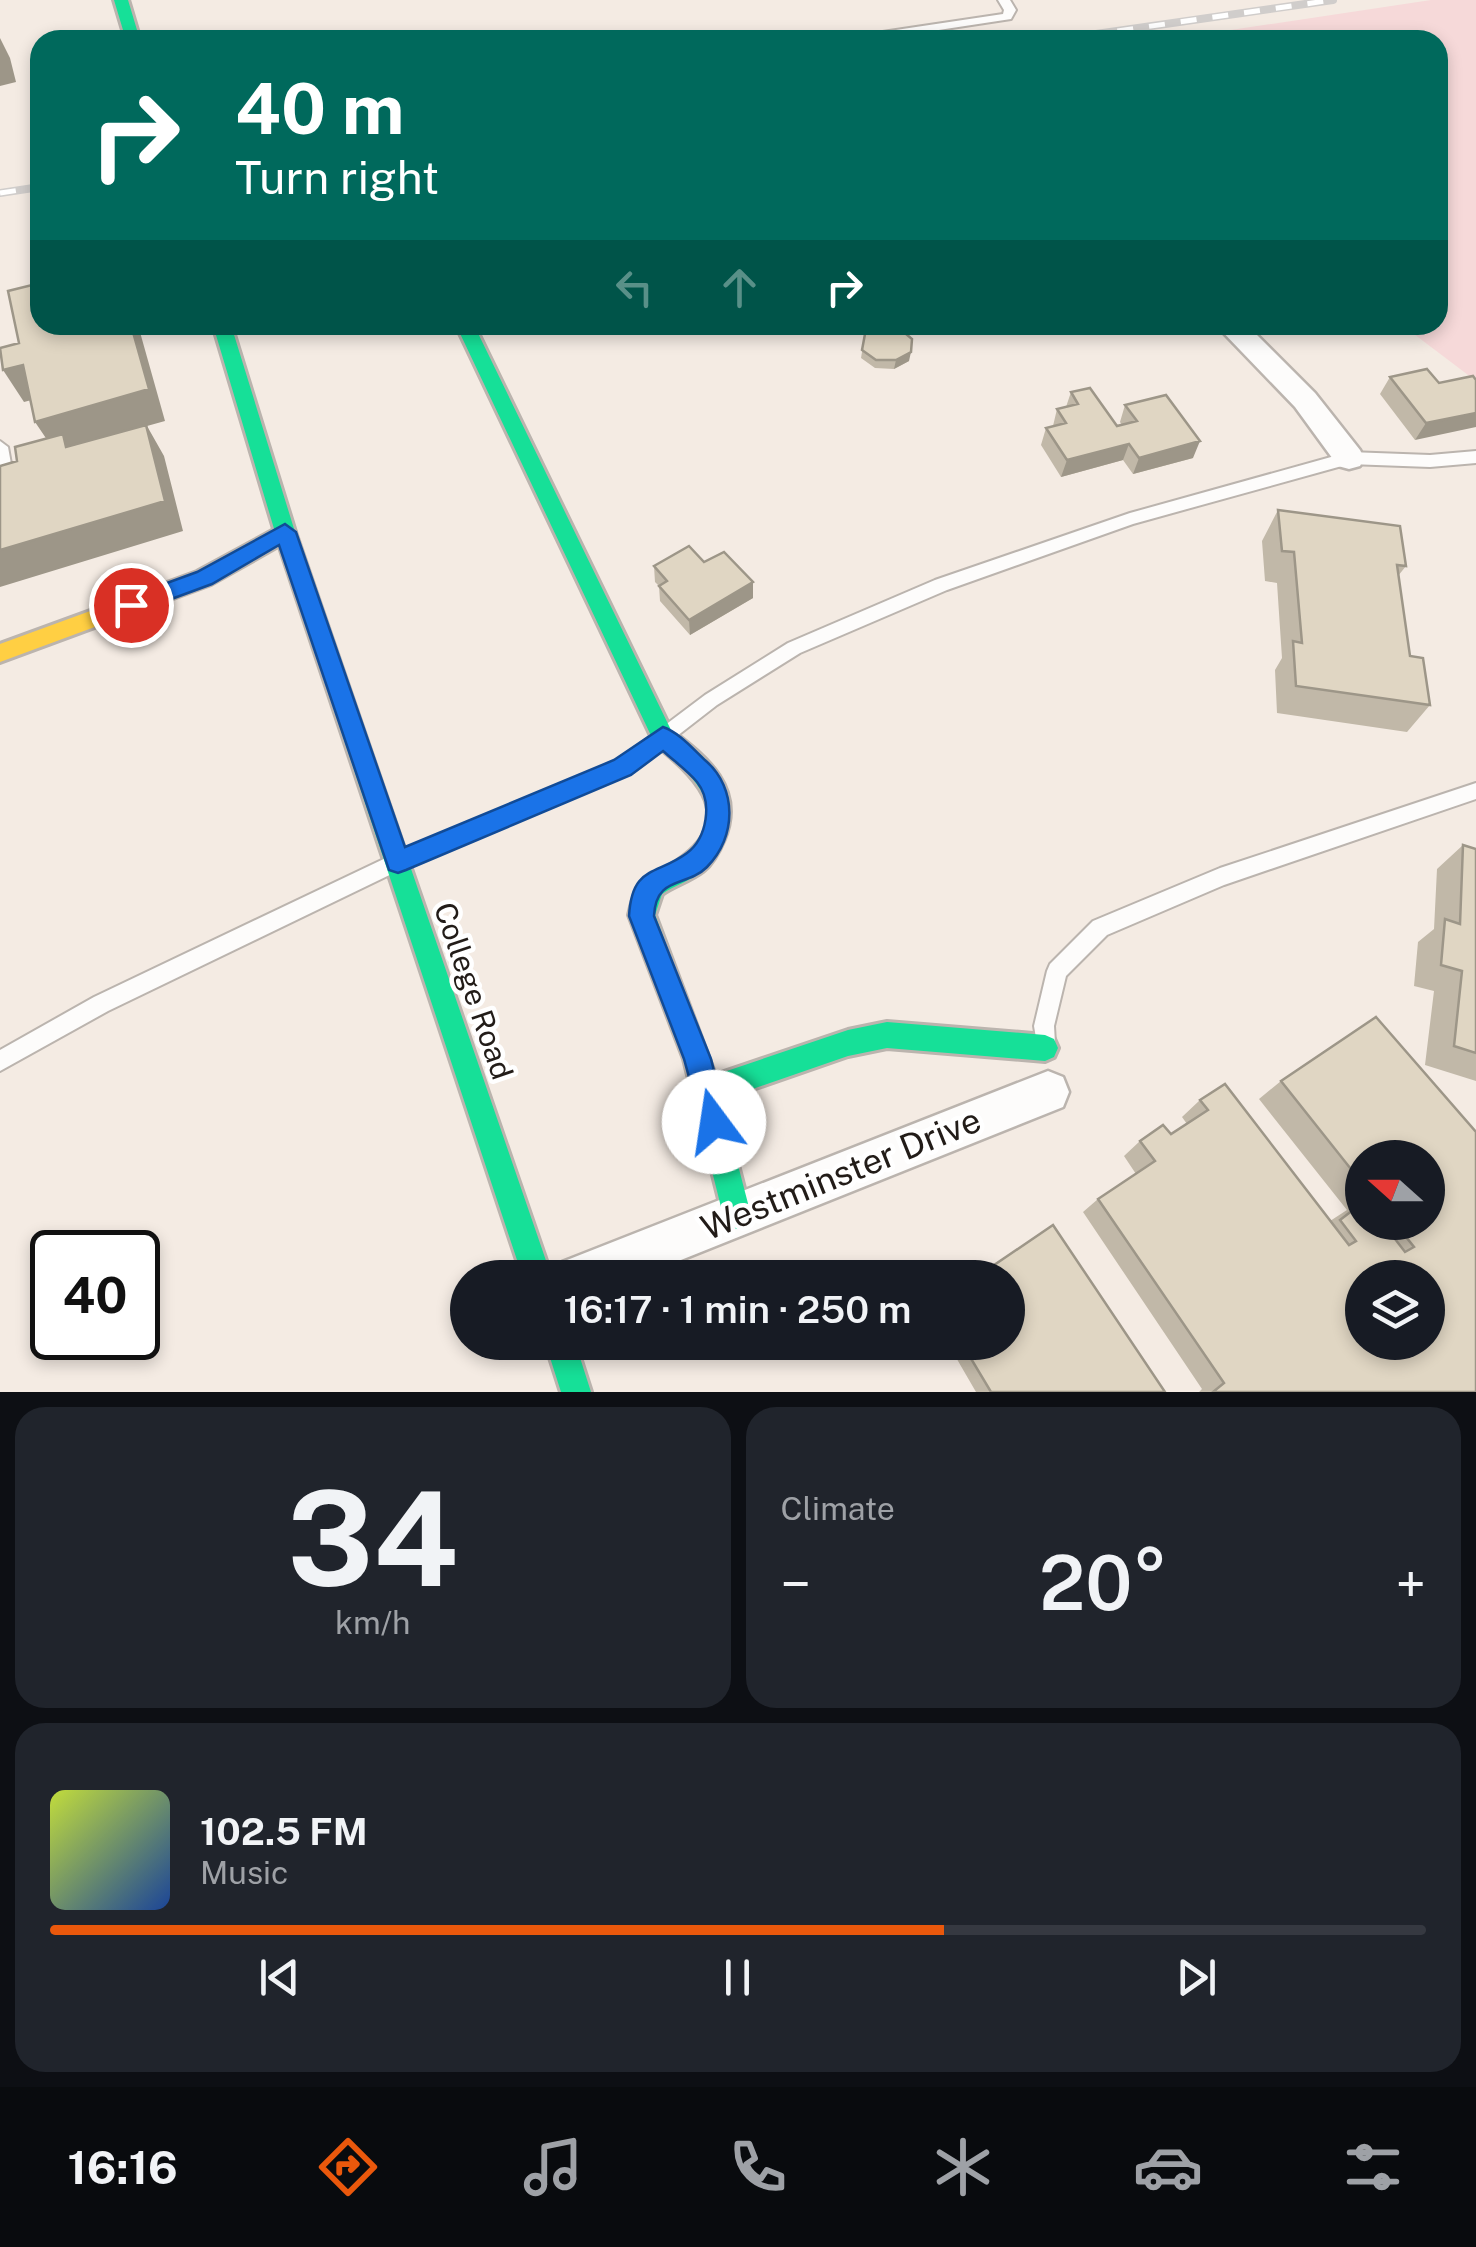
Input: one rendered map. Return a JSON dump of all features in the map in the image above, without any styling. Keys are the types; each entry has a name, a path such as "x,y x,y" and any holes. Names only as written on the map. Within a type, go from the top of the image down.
{"street":[{"path":"122,0 130,30"},
{"name":"College Road","path":"225,335 285,532 532,1260"},
{"path":"470,335 663,737 710,779 719,808 716,831 698,860 654,881 642,896 642,916 698,1059 737,1215"},
{"path":"1240,335 1305,400 1349,458"},
{"path":"0,653 204,578 285,532"},
{"path":"706,1092 848,1043 887,1035 1047,1070"},
{"name":"Westminster Drive","path":"623,1260 737,1215 1047,1070"},
{"path":"566,1360 576,1392"}],"lane":[{"path":"918,30 1007,17 1010,10 1004,0"},
{"path":"0,447 5,475 0,477"},
{"path":"0,1060 100,1004 398,862 622,768 711,700 794,648 941,586 1130,519 1349,458 1430,461 1476,457"},
{"path":"1047,1070 1044,1026 1057,971 1100,928 1220,876 1476,791"}],"shaded area":[{"path":"1431,0 1476,0 1476,381 1415,335 1448,335 1448,30 1231,30"}],"building":[{"path":"30,286 30,335 134,335 149,389 35,422 23,365 3,370 0,348 19,343 8,291"},
{"path":"865,335 907,335 912,339 911,352 896,360 876,360 862,350"},
{"path":"1427,369 1439,383 1473,376 1476,413 1426,423 1390,377"},
{"path":"1090,388 1117,426 1137,421 1125,405 1166,395 1200,441 1139,458 1129,444 1067,460 1046,428 1066,423 1057,409 1078,404 1071,392"},
{"path":"146,425 165,501 0,550 0,466 17,461 15,447 63,434 66,447"},
{"path":"1278,510 1400,526 1406,566 1397,565 1410,656 1423,658 1430,705 1296,686 1293,641 1302,643 1294,552 1282,551"},
{"path":"689,546 704,562 724,552 753,582 689,620 659,586 667,581 654,566"},
{"path":"1463,845 1476,849 1476,1053 1454,1046 1462,971 1441,965 1445,919 1460,924"},
{"path":"1376,1017 1476,1132 1476,1392 1213,1392 1224,1383 1098,1199 1155,1161 1140,1141 1163,1125 1171,1134 1208,1110 1200,1100 1225,1084 1349,1245 1355,1240 1396,1240 1405,1252 1414,1247 1408,1240 1445,1240 1445,1140 1345,1140 1345,1162 1281,1081"},
{"path":"1053,1225 1165,1392 991,1392 972,1360 1025,1360 1025,1260 1001,1260"}],"railway":[{"path":"1124,30 1333,0"},
{"path":"0,193 30,188"}],"traffic: fast":[{"path":"121,0 130,30"},
{"path":"225,335 285,532 532,1260"},
{"path":"470,335 663,737 700,767 715,789 719,812 709,846 693,864 653,886 642,915 697,1059 737,1215"},
{"path":"706,1092 848,1043 887,1035 1045,1048"},
{"path":"566,1360 576,1392"}],"traffic: slow":[{"path":"0,653 204,578 285,532"}],"route":[{"path":"131,605 204,578 285,532 398,862 622,768 663,737 710,779 719,808 716,831 698,860 654,881 642,896 642,916 698,1059 714,1122"}]}
